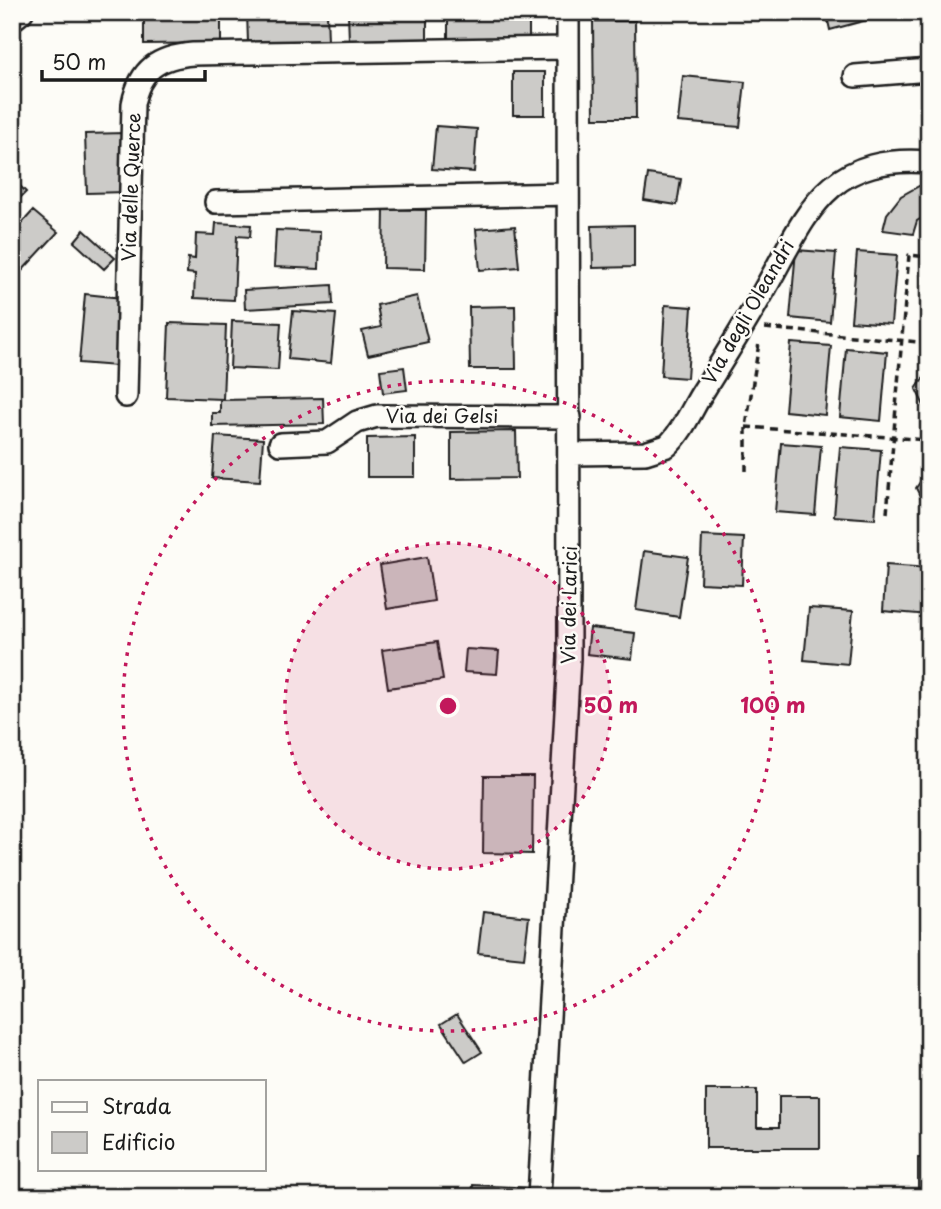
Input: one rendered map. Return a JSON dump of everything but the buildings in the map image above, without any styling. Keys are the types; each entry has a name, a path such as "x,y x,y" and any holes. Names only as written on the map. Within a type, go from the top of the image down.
{"street":[{"path":"12,20 22,12"},
{"name":"Via dei Larici","path":"539,1197 569,658 571,454 568,12"},
{"name":"Via delle Querce","path":"126,396 133,104 139,82 150,66 176,56 193,54 568,48"},
{"path":"855,76 929,70"},
{"name":"Via degli Oleandri","path":"571,454 645,453 667,446 748,320 788,242 817,201 839,181 863,168 895,162 929,162"},
{"path":"216,202 568,194"},
{"name":"Via dei Gelsi","path":"280,444 327,442 358,422 377,416 570,417"}],"path":[{"path":"887,513 909,255 929,257"},
{"path":"756,327 929,343"},
{"path":"746,471 746,427 757,334"},
{"path":"746,427 929,440"}]}
